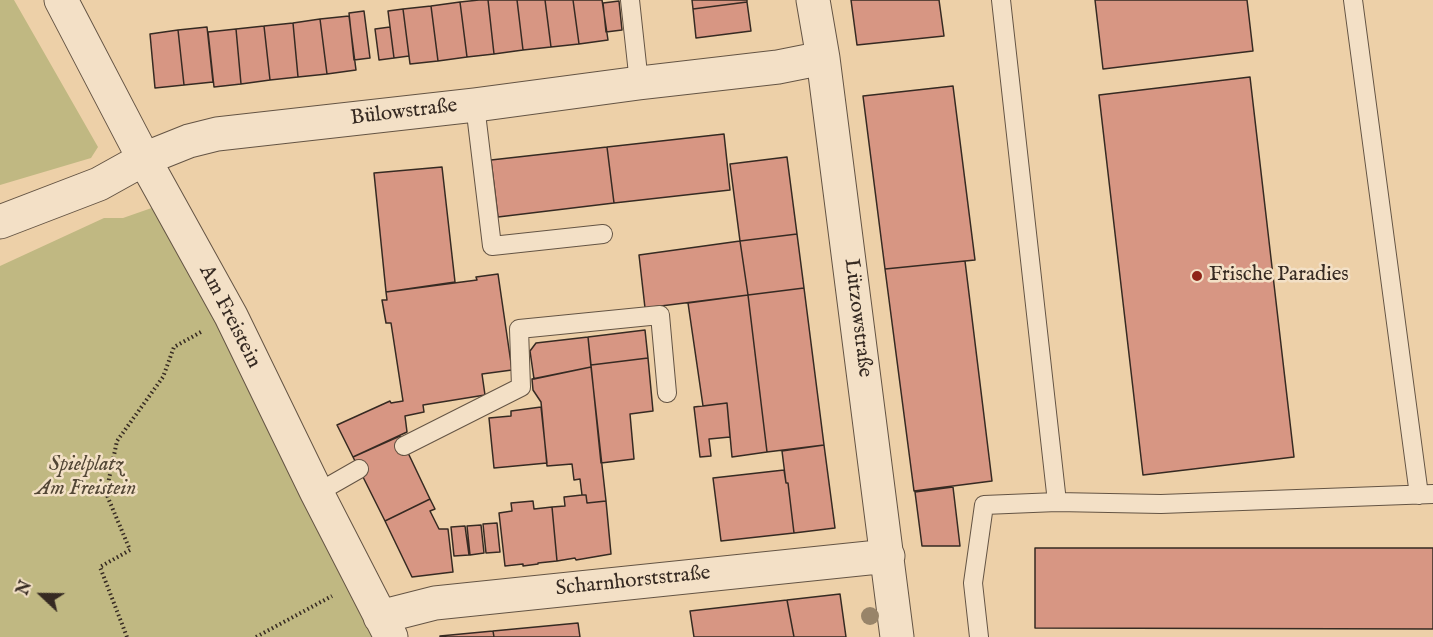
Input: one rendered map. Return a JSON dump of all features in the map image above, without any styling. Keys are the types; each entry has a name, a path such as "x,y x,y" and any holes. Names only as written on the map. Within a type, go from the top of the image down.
{"street":[{"name":"Am Freistein","path":"61,0 144,159 231,316 317,493 386,627"},
{"name":"Lützowstraße","path":"813,0 823,58 897,637"},
{"name":"Bülowstraße","path":"0,222 99,184 144,159 189,141 217,134 475,105 778,67 823,58"},
{"name":"Scharnhorststraße","path":"386,627 435,603 888,556"}],"lane":[{"path":"630,0 639,83"},
{"path":"1001,0 1057,502"},
{"path":"979,637 974,583 984,505 1057,502 1161,504 1426,494 1353,0"},
{"path":"475,105 492,246 603,234"},
{"path":"404,446 521,387 519,329 660,315 667,393"},
{"path":"317,493 359,469"}],"path":[{"path":"127,637 100,567 130,550 106,493 117,441 163,377 174,347"},
{"path":"256,637 361,580"}],"green space":[{"path":"0,0 14,0 98,147 91,158 0,185"},
{"name":"Spielplatz Am Freistein","path":"163,204 387,637 0,637 0,266 104,218 123,218"}],"building":[{"path":"488,0 494,54 467,57 460,2"},
{"path":"488,0 517,0 523,50 494,54"},
{"path":"517,0 545,0 551,47 523,50"},
{"path":"545,0 573,0 579,44 551,47"},
{"path":"573,0 602,0 608,40 579,44"},
{"path":"692,0 747,0 747,2 693,9"},
{"path":"851,0 939,0 944,36 857,45"},
{"path":"1095,0 1247,0 1253,51 1103,69"},
{"path":"619,1 622,30 606,32 603,3"},
{"path":"460,2 467,57 438,61 431,6"},
{"path":"747,2 751,31 696,38 693,9"},
{"path":"431,6 438,61 410,64 403,9"},
{"path":"403,9 409,56 394,58 388,11"},
{"path":"364,11 370,58 354,60 349,13"},
{"path":"349,16 356,70 327,74 320,19"},
{"path":"320,19 327,74 298,77 293,23"},
{"path":"293,23 298,77 270,80 264,26"},
{"path":"264,26 270,80 241,84 236,29"},
{"path":"207,27 213,82 184,85 178,30"},
{"path":"390,27 394,58 379,60 375,29"},
{"path":"236,29 241,84 214,87 208,32"},
{"path":"178,30 184,85 155,88 150,34"},
{"name":"Frische Paradies","path":"1250,77 1294,457 1143,475 1099,95"},
{"path":"953,86 975,260 885,269 863,96"},
{"path":"724,134 730,190 614,203 607,147"},
{"path":"607,147 614,203 498,217 491,160"},
{"path":"787,157 797,234 740,241 730,164"},
{"path":"442,167 455,282 386,292 374,173"},
{"path":"797,234 804,288 748,295 740,241"},
{"path":"740,241 748,295 645,308 639,255"},
{"path":"965,261 992,481 914,491 885,269"},
{"path":"498,274 512,370 482,374 485,395 423,405 424,412 405,416 407,432 353,457 337,425 390,401 391,403 403,401 391,323 386,323 382,300 387,300 386,292 477,280 476,277"},
{"path":"804,288 824,445 767,452 748,295"},
{"path":"748,295 767,452 732,457 727,403 703,406 688,303"},
{"path":"645,330 648,358 591,365 588,337"},
{"path":"588,337 591,367 534,379 530,351 536,343"},
{"path":"648,358 653,411 630,414 634,459 601,463 591,365"},
{"path":"591,367 606,501 587,503 586,495 582,495 580,479 574,480 572,464 547,466 541,402 533,390 532,379"},
{"path":"727,403 730,437 709,439 711,456 700,457 694,407"},
{"path":"541,407 547,463 494,468 489,418 511,416 511,411"},
{"path":"400,436 430,499 385,521 353,457"},
{"path":"824,445 835,528 794,533 782,451"},
{"path":"784,470 786,483 788,483 794,533 721,541 713,478"},
{"path":"953,487 960,546 922,546 915,492"},
{"path":"586,495 587,503 606,501 611,554 557,561 552,507 565,506 564,497"},
{"path":"430,499 435,509 430,511 439,529 448,529 453,572 412,577 385,521"},
{"path":"533,501 534,509 552,507 557,561 505,566 499,513 512,511 511,503"},
{"path":"497,523 500,552 486,553 483,524"},
{"path":"481,525 484,553 470,555 467,526"},
{"path":"465,526 469,555 454,556 451,527"},
{"path":"1035,548 1433,548 1433,629 1035,628"},
{"path":"840,594 846,637 794,637 787,600"},
{"path":"787,600 794,637 694,637 690,611"},
{"path":"578,623 580,637 494,637 493,631"},
{"path":"493,631 494,637 440,637 440,636"}],"place":[{"name":"Frische Paradies","path":"1197,276"}]}
